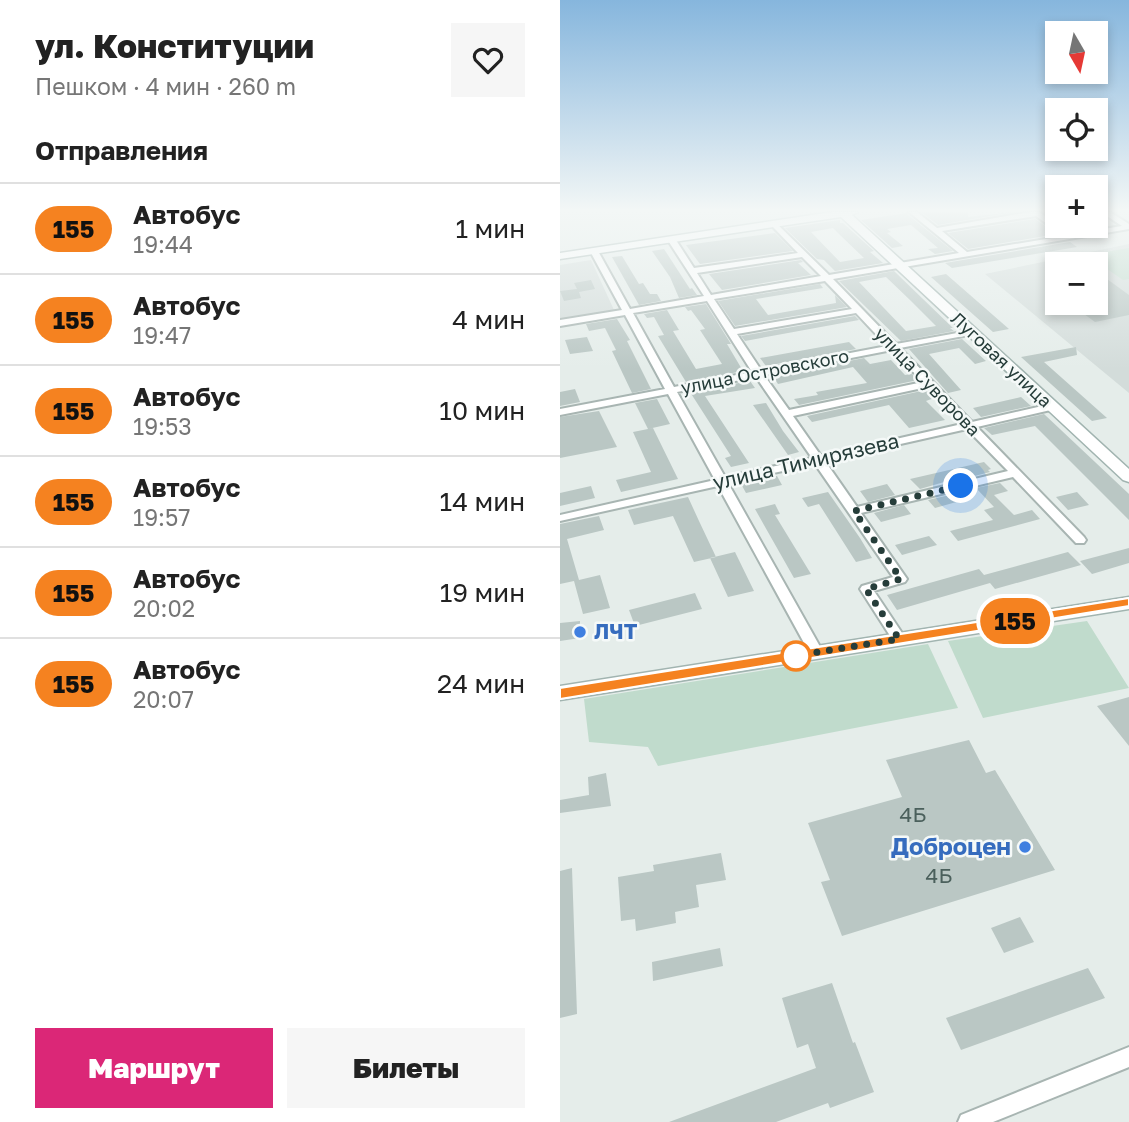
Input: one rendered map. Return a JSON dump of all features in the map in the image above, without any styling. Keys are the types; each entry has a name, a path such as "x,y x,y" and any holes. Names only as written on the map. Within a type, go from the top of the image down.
{"street":[{"path":"601,264 816,652"},
{"path":"687,264 758,373 901,579 866,589 899,639"},
{"path":"691,271 736,264"},
{"name":"улица Суворова","path":"816,264 1080,540"},
{"path":"560,323 903,264"},
{"name":"Луговая улица","path":"899,265 1129,477"},
{"path":"731,332 859,310"},
{"name":"улица Островского","path":"560,412 971,332"},
{"path":"786,414 929,384"},
{"name":"улица Тимирязева","path":"560,518 1051,407"},
{"path":"854,511 1015,473"},
{"path":"560,694 1129,603"},
{"path":"968,1122 1129,1057"}],"shaded area":[{"path":"593,264 614,310 560,319 560,265"},
{"path":"1031,264 1045,264 1045,315 1108,315 1108,264 1129,264 1129,393 985,274"}],"green space":[{"path":"1108,264 1129,264 1129,279 1123,280 1108,270"},
{"path":"1087,621 1129,688 983,718 948,641"},
{"path":"928,644 958,708 658,766 648,747 589,742 584,699"}],"building":[{"path":"616,264 627,264 639,284 643,283 650,294 657,294 661,301 639,305"},
{"path":"661,264 674,264 697,295 679,298"},
{"path":"772,264 799,264 811,275 722,290 709,274"},
{"path":"828,264 875,264 835,271"},
{"path":"947,264 974,264 952,268"},
{"path":"894,271 954,331 901,341 839,281","holes":["886,277 936,326 906,331 859,282"]},
{"path":"946,274 1009,329 993,332 931,277"},
{"path":"591,280 595,289 579,292 581,298 564,301 560,291 577,289 574,283"},
{"path":"1108,280 1129,295 1129,315 1095,322 1085,315 1108,315"},
{"path":"820,284 823,288 756,299 768,315 836,303 835,295 847,307 735,326 718,301"},
{"path":"706,304 731,344 727,344 743,371 686,382 658,336 664,335 654,317 647,318 644,314 667,310 679,330 673,331 696,369 722,364 700,330 705,329 691,310 688,311 685,307"},
{"path":"855,316 859,320 745,341 741,336"},
{"path":"617,319 630,340 627,341 651,389 632,393 612,351 616,350 605,328 589,331 586,324"},
{"path":"587,337 593,351 570,354 565,340"},
{"path":"962,339 986,361 975,364 959,348 929,354 961,390 948,393 909,349"},
{"path":"849,342 856,349 766,366 760,358"},
{"path":"1076,347 1077,355 1044,362 1107,418 1092,421 1021,357"},
{"path":"864,358 870,364 891,360 905,375 912,374 918,380 799,405 794,399 818,395 816,392 867,383 853,367 778,384 773,376"},
{"path":"750,381 755,388 705,396 749,463 731,467 725,458 731,456 690,392"},
{"path":"575,389 580,402 560,406 560,392"},
{"path":"926,390 934,398 926,401 945,420 909,428 889,405 812,422 807,416"},
{"path":"1021,397 1031,406 981,417 973,408"},
{"path":"657,399 670,424 648,429 635,403"},
{"path":"766,403 799,452 788,455 753,405"},
{"path":"599,411 617,447 560,458 560,417"},
{"path":"1044,414 1129,494 1129,520 1035,426 992,435 984,428"},
{"path":"653,428 678,479 621,492 616,480 651,472 633,432"},
{"path":"984,462 991,469 988,470 990,472 920,489 910,479"},
{"path":"777,476 782,485 746,493 741,484"},
{"path":"1000,483 1008,491 994,495 1014,515 1032,510 1040,519 958,541 950,531 993,520 984,510 994,507 976,488"},
{"path":"887,484 895,495 868,502 860,491"},
{"path":"591,486 595,498 560,506 560,493"},
{"path":"828,492 872,558 856,562 819,504 808,507 802,498"},
{"path":"1077,492 1089,505 1068,510 1056,497"},
{"path":"954,494 960,501 935,508 928,500"},
{"path":"688,497 716,557 694,562 673,516 634,525 628,510"},
{"path":"775,504 780,514 775,515 811,574 794,578 755,509"},
{"path":"904,505 911,514 881,522 874,513"},
{"path":"599,516 604,530 567,539 579,580 600,575 610,608 583,614 574,581 560,584 560,524"},
{"path":"929,536 937,545 902,555 895,545"},
{"path":"1129,548 1129,563 1092,574 1080,561"},
{"path":"735,552 754,591 728,597 710,558"},
{"path":"1068,552 1081,565 995,589 990,583 897,610 887,595 979,569 984,575"},
{"path":"695,593 702,609 635,626 629,610"},
{"path":"580,621 580,638 560,641 560,623"},
{"path":"1129,697 1129,746 1097,706"},
{"path":"969,740 986,773 995,770 1055,870 842,936 821,882 830,880 808,823 902,797 886,760"},
{"path":"606,773 611,806 560,813 560,800 589,795 588,777"},
{"path":"721,853 726,880 696,885 699,907 675,912 676,923 636,931 635,919 621,921 618,877 654,871 653,865"},
{"path":"572,868 577,1014 560,1018 560,871"},
{"path":"1020,917 1034,942 1004,953 991,928"},
{"path":"720,948 723,966 653,981 652,962"},
{"path":"1088,968 1105,998 961,1050 946,1018"},
{"path":"832,983 874,1092 830,1108 828,1103 776,1122 669,1122 816,1068 808,1044 797,1048 782,998"}],"bus line":[{"name":"155","path":"560,694 1129,603"}],"place":[{"name":"ЛЧТ","path":"580,632"},
{"name":"Доброцен","path":"1025,847"}],"route":[{"path":"796,656 899,639 866,589 901,579 854,511 961,486"}]}
